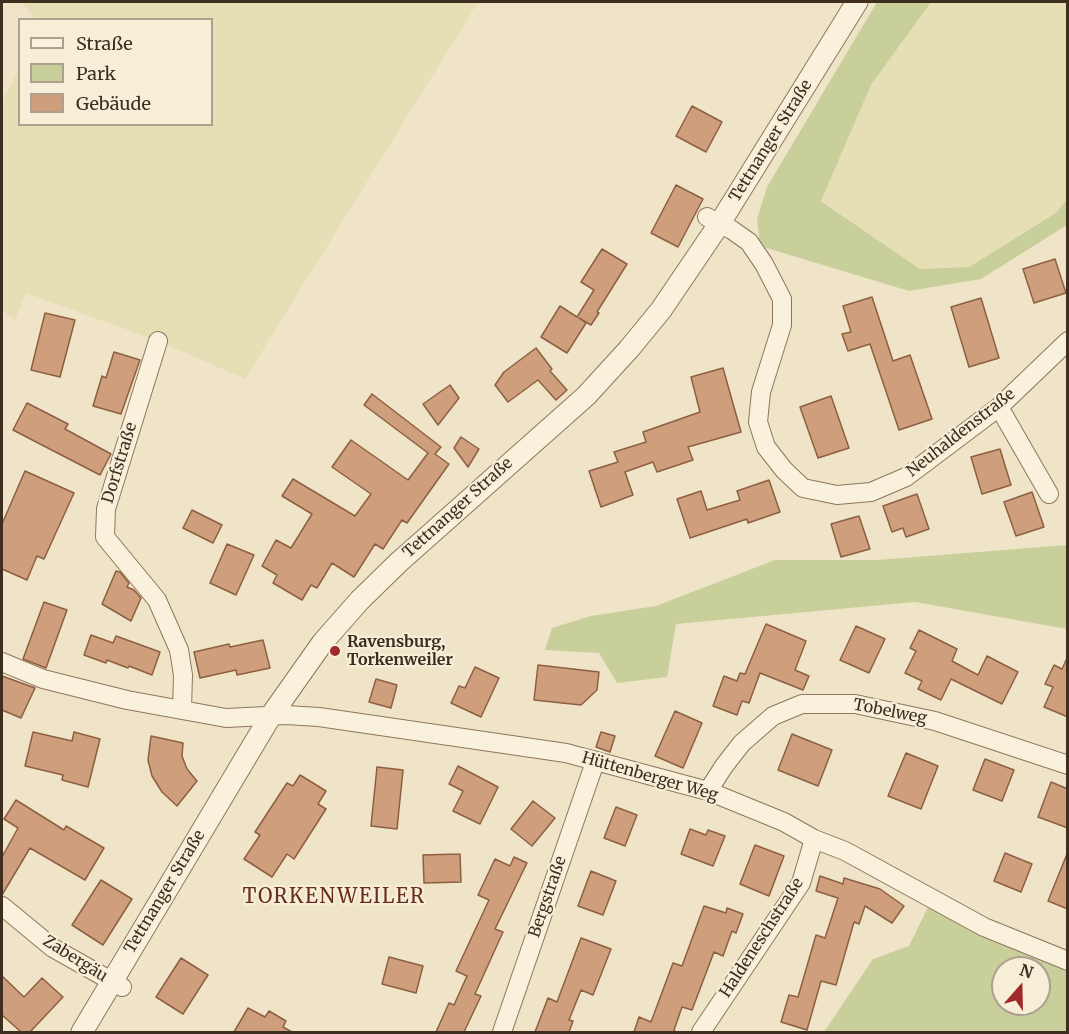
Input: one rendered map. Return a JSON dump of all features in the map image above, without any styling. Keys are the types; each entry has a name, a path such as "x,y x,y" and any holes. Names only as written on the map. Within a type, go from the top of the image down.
{"street":[{"name":"Tettnanger Straße","path":"82,1032 116,984 270,717 323,642 360,600 468,498 586,396 629,349 661,310 713,220 857,2"},
{"name":"Neuhaldenstraße","path":"713,220 749,242 764,264 782,299 782,325 761,392 758,422 765,447 803,488 837,495 871,492 906,477 999,407 1068,340"},
{"name":"Dorfstraße","path":"158,341 106,509 105,537 157,600 179,650 183,675 182,710"},
{"path":"999,407 1049,494"},
{"path":"2,662 43,679 127,700 226,718 270,717"},
{"name":"Tobelweg","path":"708,791 742,743 773,716 802,704 855,704 934,721 1068,765"},
{"name":"Hüttenberger Weg","path":"270,717 319,717 566,753 708,791 784,822 814,839 845,851 984,927 1068,962"},
{"name":"Bergstraße","path":"502,1032 595,762"},
{"name":"Haldeneschstraße","path":"701,1032 801,883 814,839"},
{"name":"Zabergäu","path":"2,906 53,948 116,984"}],"shaded area":[{"path":"22,2 478,2 245,379 158,341 26,293 15,320 2,310 2,102 18,71 18,126 213,126 213,18 34,18"},
{"path":"931,2 1067,2 1067,199 1056,213 969,267 920,269 821,200 871,85"}],"green space":[{"path":"877,2 931,2 871,85 821,201 920,269 969,267 1056,213 1067,199 1067,225 981,279 909,291 760,246 757,219 767,187"},
{"path":"1067,545 1067,629 915,602 676,624 667,677 617,683 599,653 545,650 552,628 591,616 656,606 775,560 877,560"},
{"path":"928,907 1034,956 991,956 991,1016 1051,1016 1051,964 1067,971 1067,1032 824,1032 873,959 909,946"}],"building":[{"path":"692,106 722,122 706,152 676,136"},
{"path":"676,185 703,199 678,247 651,233"},
{"path":"602,249 627,264 591,325 579,318 586,323 567,353 541,337 560,306 577,317 594,290 581,282"},
{"path":"1055,259 1066,293 1034,303 1023,269"},
{"path":"872,297 893,361 910,355 932,419 899,430 870,344 848,351 842,334 851,332 843,306"},
{"path":"981,298 999,358 969,367 951,307"},
{"path":"45,313 75,320 60,377 31,370"},
{"path":"536,348 552,369 550,371 567,390 556,400 538,380 508,402 495,385 504,372"},
{"path":"114,352 140,360 121,414 93,406 102,376 106,378"},
{"path":"723,368 741,432 688,447 693,460 657,472 653,462 625,472 633,495 601,507 589,471 618,462 614,452 646,442 643,432 700,412 691,377"},
{"path":"450,385 459,398 438,425 423,404"},
{"path":"372,394 441,447 435,454 449,464 407,523 402,520 383,549 375,544 354,577 332,563 317,588 311,585 302,600 273,583 277,575 262,566 276,540 291,548 312,514 282,496 293,479 355,516 371,494 332,467 351,440 408,480 428,453 364,405"},
{"path":"831,396 849,448 818,458 800,407"},
{"path":"27,403 68,424 65,429 111,454 100,475 13,430"},
{"path":"461,437 479,449 468,467 454,448"},
{"path":"1000,449 1011,485 982,494 971,457"},
{"path":"25,471 74,493 44,559 37,556 27,580 2,569 2,524"},
{"path":"769,480 780,512 748,523 747,519 690,538 677,499 701,491 707,510 740,500 737,491"},
{"path":"1032,492 1044,527 1016,536 1004,502"},
{"path":"917,494 929,529 906,537 903,528 892,532 883,506"},
{"path":"192,510 222,525 213,543 183,528"},
{"path":"859,516 870,549 841,557 831,524"},
{"path":"227,544 254,555 236,595 210,583"},
{"path":"116,571 120,572 129,583 127,587 134,590 141,598 131,621 102,604"},
{"path":"44,602 67,610 46,668 23,659"},
{"path":"766,624 806,641 795,670 809,676 803,690 760,673 749,703 742,701 737,715 713,706 724,676 737,681 740,673 745,674"},
{"path":"856,626 885,639 869,673 840,660"},
{"path":"919,630 957,649 952,661 978,675 987,656 1018,672 1002,704 951,679 941,700 918,689 922,681 905,673 916,651 910,648"},
{"path":"91,635 113,643 116,636 160,652 152,675 129,666 128,668 107,660 106,663 84,655"},
{"path":"263,640 270,668 237,675 236,670 200,678 194,652 229,644 230,647"},
{"path":"1068,656 1068,717 1044,707 1053,687 1045,684 1054,665 1062,669"},
{"path":"538,665 599,672 597,690 581,705 534,700"},
{"path":"475,667 499,678 481,717 451,703 459,686 465,688"},
{"path":"2,676 35,688 21,718 2,710"},
{"path":"376,679 397,685 391,708 369,702"},
{"path":"675,711 702,723 683,768 655,756"},
{"path":"33,732 72,741 74,732 100,739 88,787 62,780 63,775 25,766"},
{"path":"601,732 615,736 610,752 596,747"},
{"path":"792,734 832,750 818,786 778,770"},
{"path":"151,736 183,743 182,756 187,769 197,781 177,806 162,792 152,776 148,760"},
{"path":"906,753 938,766 921,809 888,796"},
{"path":"985,759 1014,770 1002,801 973,790"},
{"path":"458,766 498,787 480,824 453,811 463,791 449,784"},
{"path":"377,767 403,770 397,829 371,826"},
{"path":"300,775 326,791 318,804 326,809 294,859 287,854 272,877 244,859 260,835 255,832 287,783 293,786"},
{"path":"1051,782 1068,789 1068,828 1038,817"},
{"path":"16,800 64,830 66,826 104,848 85,880 30,848 2,895 2,857 18,828 4,819"},
{"path":"533,801 555,818 532,846 511,829"},
{"path":"616,807 637,815 625,846 604,838"},
{"path":"690,829 706,835 708,830 725,836 713,866 681,854"},
{"path":"755,845 784,856 769,896 740,884"},
{"path":"1005,853 1032,864 1021,892 994,881"},
{"path":"460,854 461,882 424,883 423,855"},
{"path":"1068,854 1068,909 1048,901"},
{"path":"514,857 527,863 495,929 503,932 475,994 481,996 464,1032 436,1032 449,1003 454,1005 467,976 456,971 489,900 478,895 495,859 510,866"},
{"path":"591,871 616,881 603,915 578,906"},
{"path":"820,876 843,884 844,878 880,889 904,906 892,923 865,906 859,924 854,922 836,985 821,981 807,1030 781,1022 789,995 798,997 816,935 825,938 838,898 816,891"},
{"path":"101,880 132,899 103,945 72,925"},
{"path":"704,906 726,913 727,908 743,914 736,933 732,931 723,956 714,952 692,1010 682,1007 674,1030 676,1032 634,1032 639,1017 651,1022 673,963 682,966"},
{"path":"581,938 611,949 593,995 581,990 569,1020 573,1021 569,1032 535,1032 548,998 557,1002"},
{"path":"389,957 423,966 416,993 382,984"},
{"path":"181,958 208,975 183,1014 156,997"},
{"path":"2,976 24,997 42,978 63,997 30,1032 21,1032 2,1015"},
{"path":"248,1008 265,1017 269,1011 286,1021 283,1027 292,1032 234,1032"}],"place":[{"name":"Ravensburg, Torkenweiler","path":"335,651"}],"district":[{"name":"TORKENWEILER","path":"334,897"}]}
